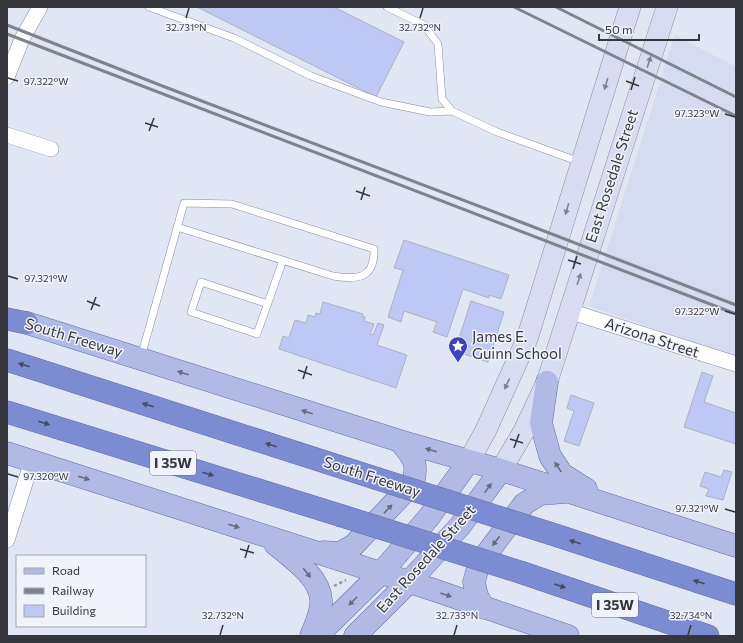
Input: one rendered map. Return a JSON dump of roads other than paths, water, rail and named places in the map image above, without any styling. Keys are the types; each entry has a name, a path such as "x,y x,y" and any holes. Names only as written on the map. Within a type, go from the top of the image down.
{"highway":[{"name":"South Freeway","path":"7,360 736,594"},
{"name":"I 35W","path":"7,412 523,573 708,636"}],"main road":[{"name":"East Rosedale Street","path":"317,636 380,573 429,516 469,461 486,430 525,344 630,7"},
{"name":"East Rosedale Street","path":"355,636 409,582 460,526 501,470 524,431 547,382 667,7"},
{"name":"South Freeway","path":"14,320 400,441 501,470 736,546"},
{"path":"547,382 541,424 550,456 562,474 612,506"},
{"path":"311,551 340,554 354,545 413,482 416,471 413,457 400,441"},
{"path":"7,453 409,582 568,636"},
{"path":"484,608 477,596 474,582 479,564 524,504 540,494 570,492"},
{"path":"268,538 307,571 317,588 321,600 320,610 311,636"}],"street":[{"path":"7,77 22,39 40,7"},
{"path":"7,135 51,149"},
{"name":"Arizona Street","path":"569,311 736,364"},
{"path":"7,540 32,461"}],"lane":[{"path":"149,7 234,38 311,76 381,102 430,112 452,111"},
{"path":"387,7 424,25 438,44 442,99 452,111 497,132 582,162"},
{"path":"140,359 184,202 232,204 374,249 374,259 371,268 363,276 350,279 333,276 177,227"},
{"path":"268,304 201,282 191,312 257,334 268,304 283,260"}],"railway":[{"path":"514,7 736,116"},
{"path":"556,7 736,97"},
{"path":"7,25 165,87 736,305"},
{"path":"7,34 736,314"}],"place":[{"name":"James E. Guinn School","path":"458,363"}]}
